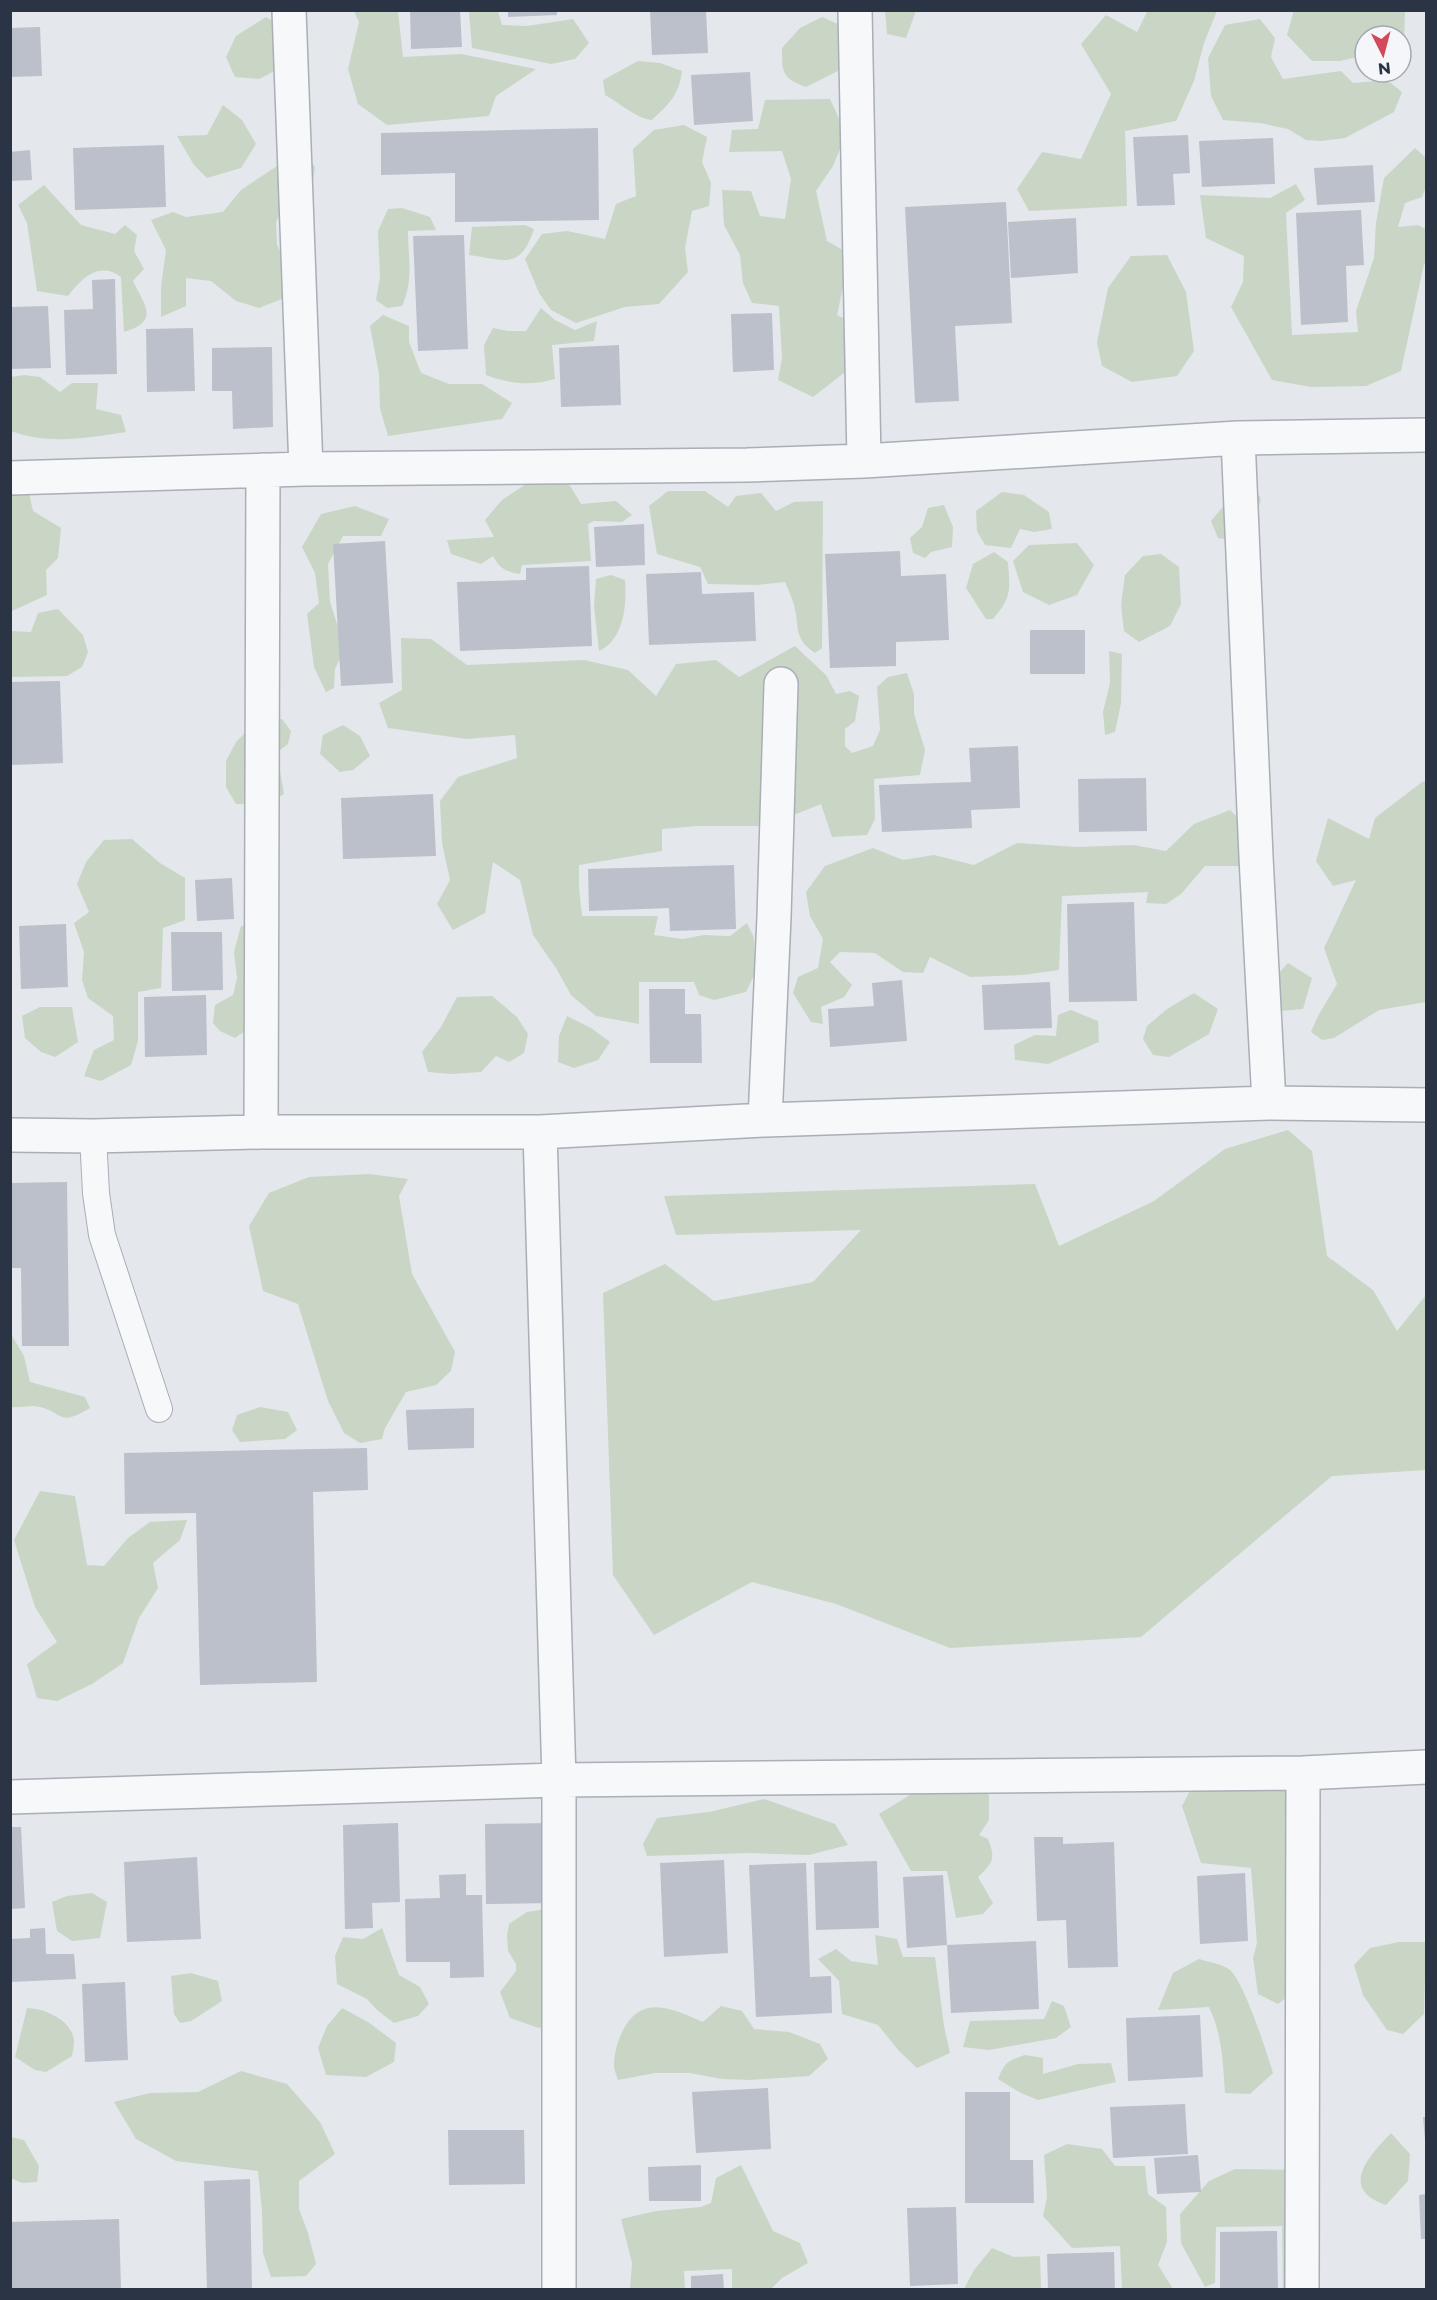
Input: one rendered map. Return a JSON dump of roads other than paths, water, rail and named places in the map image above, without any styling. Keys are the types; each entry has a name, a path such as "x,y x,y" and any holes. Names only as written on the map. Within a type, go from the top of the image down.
{"street":[{"path":"289,10 306,469"},
{"path":"855,10 864,461"},
{"path":"10,478 306,469 747,465 864,461 1238,438 1426,435"},
{"path":"1238,438 1269,1103"},
{"path":"261,1132 263,470"},
{"path":"765,1120 781,684"},
{"path":"10,1135 540,1132 765,1120 1269,1103 1426,1105"},
{"path":"540,1132 559,1780 559,2289"},
{"path":"10,1797 559,1780 1303,1773 1426,1767"},
{"path":"1302,2289 1303,1773"}],"lane":[{"path":"93,1136 96,1193 102,1235 159,1409"}]}
